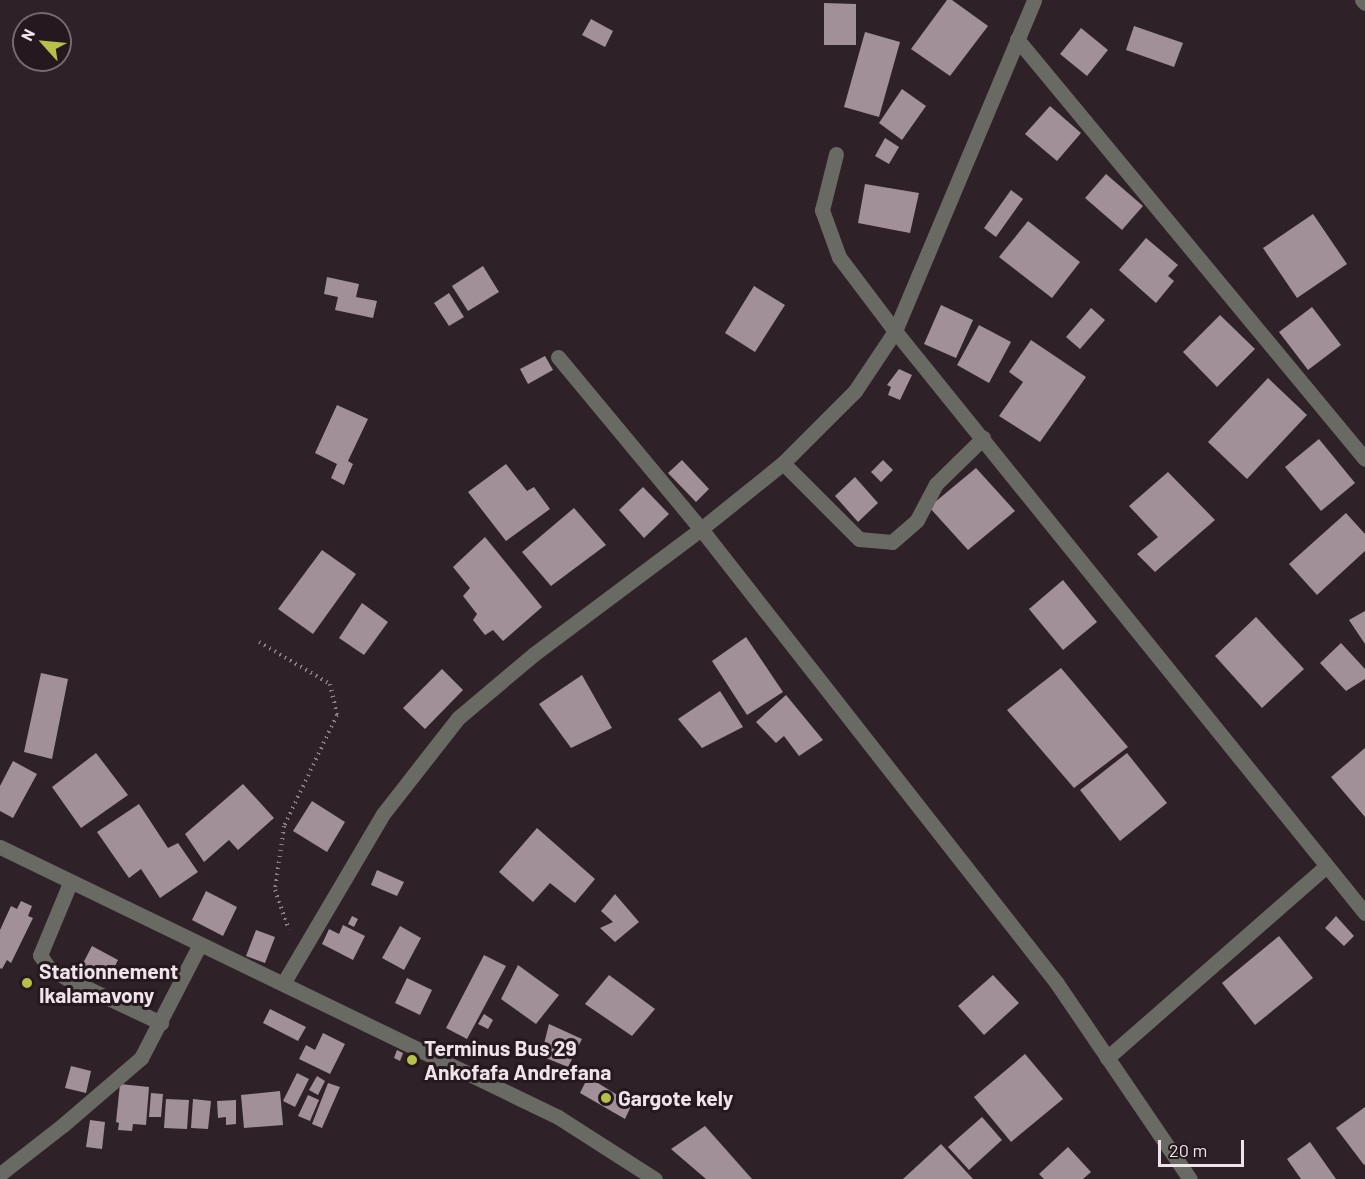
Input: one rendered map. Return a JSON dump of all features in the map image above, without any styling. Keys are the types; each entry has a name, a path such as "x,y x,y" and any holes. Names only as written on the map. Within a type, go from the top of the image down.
{"street":[{"path":"284,982 298,954 383,814 458,718 534,654 701,529 783,463 855,391 894,331 1034,0"},
{"path":"1017,39 1365,459"},
{"path":"836,154 822,210 839,257 894,331 983,438 1365,913"},
{"path":"558,357 701,529 1056,982 1190,1179"},
{"path":"783,463 860,539 892,542 917,520 936,484 983,438"},
{"path":"0,847 70,883 284,982 558,1117 655,1179"},
{"path":"1107,1058 1326,866"},
{"path":"70,883 40,955 48,967 68,979 161,1023"},
{"path":"0,1174 63,1125 141,1058 200,944"}],"path":[{"path":"259,642 330,684 337,715 284,826 275,890 298,954"}],"building":[{"path":"947,0 952,0 988,26 950,76 911,49"},
{"path":"824,3 856,4 856,45 824,45"},
{"path":"591,19 613,31 605,47 582,35"},
{"path":"1134,26 1183,43 1174,67 1126,50"},
{"path":"1081,28 1108,50 1087,76 1060,54"},
{"path":"865,32 900,42 879,117 844,107"},
{"path":"902,89 926,106 902,140 879,123"},
{"path":"1050,106 1081,133 1057,161 1025,134"},
{"path":"885,138 899,147 889,164 875,156"},
{"path":"1106,174 1143,206 1122,230 1085,198"},
{"path":"865,184 919,193 910,233 858,223"},
{"path":"1011,190 1023,199 996,237 984,228"},
{"path":"1313,214 1347,264 1297,298 1263,248"},
{"path":"1028,221 1080,262 1052,298 999,257"},
{"path":"1146,238 1178,265 1168,276 1174,281 1156,303 1119,270"},
{"path":"483,266 499,292 468,311 452,286"},
{"path":"327,277 359,284 356,297 377,301 373,318 335,310 338,297 324,294"},
{"path":"754,286 785,305 755,352 725,333"},
{"path":"449,293 464,317 449,326 434,303"},
{"path":"941,305 973,320 956,358 924,344"},
{"path":"1312,307 1341,345 1308,370 1279,332"},
{"path":"1091,308 1105,320 1080,349 1066,337"},
{"path":"1220,315 1255,349 1217,387 1183,352"},
{"path":"979,325 1011,342 989,383 957,365"},
{"path":"1031,340 1086,377 1040,442 999,416 1023,382 1009,372"},
{"path":"545,356 553,370 528,384 520,369"},
{"path":"899,369 912,375 900,400 888,395 891,387 887,385"},
{"path":"1268,378 1307,415 1247,479 1208,442"},
{"path":"337,405 368,419 348,461 353,464 344,485 331,478 337,464 315,453"},
{"path":"1319,439 1355,483 1321,511 1285,467"},
{"path":"682,460 709,489 696,502 668,473"},
{"path":"883,460 893,470 881,482 871,472"},
{"path":"506,464 527,491 534,487 550,509 506,541 468,492"},
{"path":"976,468 1015,511 968,550 929,507"},
{"path":"1168,472 1215,520 1155,572 1137,554 1158,537 1129,506"},
{"path":"855,477 878,503 858,522 835,496"},
{"path":"643,487 669,514 644,538 619,510"},
{"path":"574,508 606,545 551,586 522,552"},
{"path":"1346,513 1365,534 1365,551 1317,595 1289,564"},
{"path":"485,537 542,607 503,641 493,630 485,635 473,620 477,614 463,596 470,588 453,567"},
{"path":"322,550 356,574 313,634 278,609"},
{"path":"1063,580 1097,622 1063,650 1029,609"},
{"path":"362,603 388,622 364,655 339,638"},
{"path":"1365,611 1365,644 1349,620"},
{"path":"1256,617 1304,669 1262,708 1215,656"},
{"path":"746,637 783,692 747,715 712,661"},
{"path":"1341,643 1365,669 1365,679 1346,691 1320,663"},
{"path":"1061,668 1128,747 1074,788 1007,710"},
{"path":"442,669 463,690 425,729 403,708"},
{"path":"41,673 68,679 52,759 24,752"},
{"path":"582,675 612,728 571,748 539,704"},
{"path":"720,691 743,727 702,748 678,719"},
{"path":"786,695 823,740 799,756 784,736 776,743 756,722"},
{"path":"1365,748 1365,817 1331,777"},
{"path":"96,753 128,795 81,828 52,787"},
{"path":"1127,753 1167,803 1120,841 1080,790"},
{"path":"13,761 37,774 13,818 0,811 0,786"},
{"path":"243,784 274,818 238,850 229,840 204,862 185,834"},
{"path":"312,801 345,822 327,852 293,831"},
{"path":"139,804 168,848 178,843 198,872 160,898 141,869 129,878 97,832"},
{"path":"537,828 595,879 575,903 550,883 533,902 499,872"},
{"path":"377,870 404,882 397,896 371,885"},
{"path":"206,891 237,907 223,936 192,920"},
{"path":"615,894 639,922 615,942 600,928 613,922 601,911"},
{"path":"21,901 32,906 28,916 33,918 11,963 7,960 2,969 0,968 0,930 11,906 17,909"},
{"path":"352,916 358,919 354,927 348,924"},
{"path":"1336,916 1354,936 1344,946 1325,928"},
{"path":"343,925 365,936 353,960 322,944 329,929 339,934"},
{"path":"400,926 421,938 404,970 382,958"},
{"path":"256,930 275,937 265,963 246,956"},
{"path":"1279,936 1313,978 1255,1025 1222,983"},
{"path":"92,946 118,960 107,982 80,969"},
{"path":"484,955 506,966 467,1039 446,1028"},
{"path":"518,965 559,995 536,1024 501,999"},
{"path":"609,975 655,1009 632,1036 585,1004"},
{"path":"993,975 1019,1003 984,1035 958,1006"},
{"path":"407,978 432,990 420,1015 395,1003"},
{"path":"270,1009 306,1027 298,1041 263,1023"},
{"path":"484,1014 493,1020 488,1029 478,1024"},
{"path":"549,1024 582,1039 568,1067 541,1056"},
{"path":"323,1033 345,1044 330,1074 299,1059 306,1045 315,1050"},
{"path":"397,1050 403,1053 400,1061 394,1058"},
{"path":"1025,1054 1063,1099 1011,1142 974,1097"},
{"path":"71,1066 91,1071 86,1093 65,1088"},
{"path":"297,1073 309,1079 295,1107 283,1101"},
{"path":"317,1076 325,1081 318,1095 309,1090"},
{"name":"Gargote kely","path":"588,1077 632,1104 625,1119 580,1093"},
{"path":"328,1083 340,1087 322,1128 312,1124"},
{"path":"120,1084 149,1087 146,1125 133,1124 132,1131 118,1130 119,1123 116,1122"},
{"path":"280,1091 283,1125 244,1128 241,1095"},
{"path":"151,1093 163,1094 161,1117 149,1117"},
{"path":"308,1095 319,1100 310,1121 298,1116"},
{"path":"166,1099 189,1100 187,1129 164,1128"},
{"path":"193,1099 211,1101 208,1129 191,1128"},
{"path":"236,1100 236,1124 226,1125 226,1117 218,1118 217,1101"},
{"path":"1365,1107 1365,1164 1364,1165 1336,1128"},
{"path":"982,1117 1002,1140 969,1170 948,1147"},
{"path":"90,1120 105,1122 102,1149 86,1147"},
{"path":"705,1126 752,1179 706,1179 671,1149"},
{"path":"1310,1142 1336,1179 1301,1179 1287,1159"},
{"path":"941,1144 973,1179 903,1179"},
{"path":"1068,1147 1091,1172 1083,1179 1044,1179 1039,1174"}],"place":[{"name":"Stationnement Ikalamavony","path":"27,983"},
{"name":"Terminus Bus 29 Ankofafa Andrefana","path":"412,1060"},
{"name":"Gargote kely","path":"606,1098"}]}
